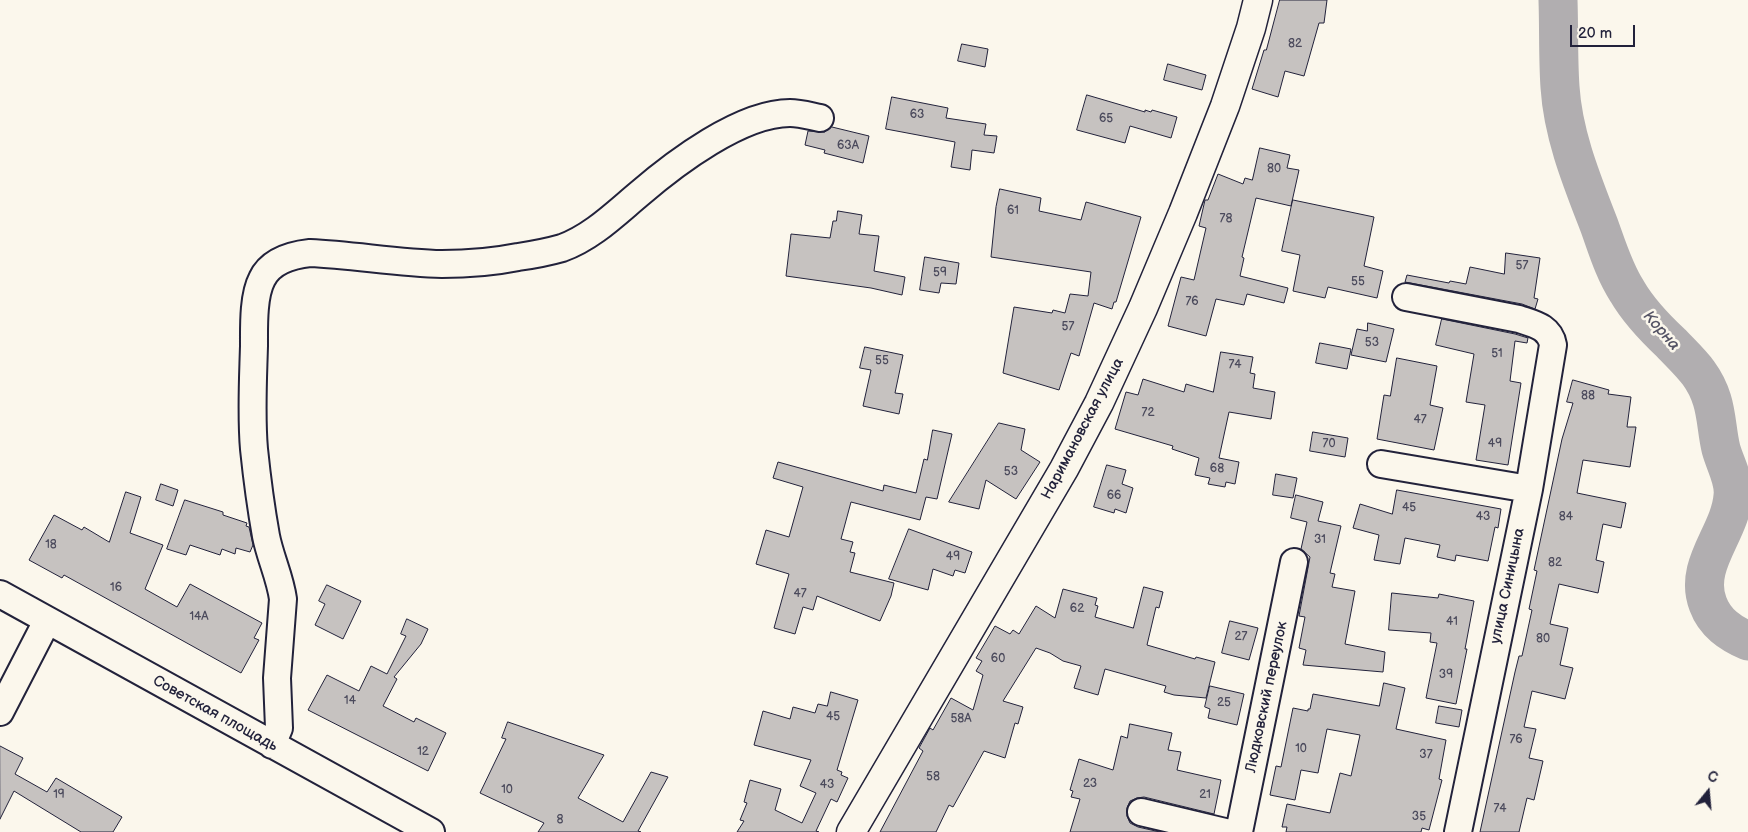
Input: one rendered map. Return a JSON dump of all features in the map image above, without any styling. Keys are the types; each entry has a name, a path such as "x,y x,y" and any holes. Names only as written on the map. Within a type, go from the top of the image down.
{"main road":[{"name":"Наримановская улица","path":"851,832 1064,468 1099,403 1143,308 1183,213 1242,56 1258,0"}],"street":[{"path":"272,745 279,728 277,678 283,599 282,588 266,538 255,458 253,416 255,317 262,278 270,268 280,260 310,253 424,263 465,264 508,259 562,248 597,229 668,169 731,131 772,115 790,113 820,118"},
{"name":"улица Синицына","path":"1406,297 1519,319 1542,327 1552,339 1552,351 1529,488 1458,832"},
{"path":"1381,464 1529,488"},
{"name":"Людковский переулок","path":"1239,832 1294,562"},
{"name":"Советская площадь","path":"0,594 47,622 431,832"},
{"path":"0,712 47,622"},
{"path":"1141,812 1225,832"}],"building":[{"path":"1280,0 1327,0 1324,23 1319,23 1304,76 1285,71 1278,97 1252,89 1264,50 1266,50"},
{"path":"962,44 988,49 985,67 958,61"},
{"path":"1168,64 1206,75 1202,90 1164,80"},
{"path":"1087,95 1145,112 1145,110 1151,112 1152,110 1177,117 1171,138 1130,126 1125,143 1077,130"},
{"path":"892,97 948,108 946,118 986,124 984,135 997,136 994,153 972,150 970,170 951,167 955,142 886,129"},
{"path":"832,127 869,136 863,163 824,153 825,150 805,145 808,131 824,132"},
{"path":"1260,148 1290,155 1287,168 1299,170 1291,206 1256,198 1242,257 1244,258 1240,276 1288,288 1284,303 1247,294 1244,305 1216,299 1206,336 1168,326 1181,277 1194,280 1206,228 1199,226 1205,200 1208,200 1218,174 1243,184 1245,178 1252,180"},
{"path":"1000,189 1041,198 1039,211 1081,220 1086,202 1141,217 1116,302 1114,302 1112,309 1094,303 1079,356 1071,353 1059,390 1003,373 1014,307 1052,313 1053,310 1065,313 1070,294 1088,296 1091,272 991,257 996,207"},
{"path":"1293,200 1374,217 1364,266 1383,271 1377,298 1328,287 1325,298 1293,291 1300,255 1282,251"},
{"path":"838,211 862,215 859,234 879,236 874,271 905,277 902,295 871,288 786,276 791,234 830,238 833,221 836,221"},
{"path":"1506,253 1540,258 1534,298 1538,299 1535,309 1522,304 1405,282 1407,275 1449,283 1450,281 1466,284 1470,267 1504,274"},
{"path":"925,257 959,263 956,284 941,283 939,293 920,290"},
{"path":"1442,319 1528,338 1527,343 1515,341 1510,381 1521,383 1508,465 1476,460 1485,405 1466,402 1474,354 1436,345"},
{"path":"1368,323 1394,329 1386,362 1351,355 1357,329 1367,331"},
{"path":"1320,343 1351,349 1347,369 1316,363"},
{"path":"865,347 903,355 895,393 903,394 899,414 863,406 871,370 860,368"},
{"path":"1221,352 1253,357 1250,373 1255,374 1253,388 1275,392 1271,419 1229,412 1219,458 1239,462 1235,484 1226,482 1225,487 1208,484 1210,478 1195,475 1199,458 1172,449 1173,446 1115,429 1126,392 1138,395 1143,379 1184,392 1186,384 1213,392"},
{"path":"1397,358 1437,366 1430,405 1443,408 1434,450 1377,439 1384,395 1390,396"},
{"path":"1573,380 1609,390 1608,394 1631,397 1627,427 1636,427 1630,467 1583,460 1577,493 1626,503 1621,528 1603,524 1596,560 1604,562 1598,593 1559,584 1550,624 1568,628 1560,665 1573,668 1565,699 1532,691 1524,727 1536,729 1529,758 1543,761 1534,800 1527,798 1519,832 1480,832 1515,672 1519,656 1522,656 1532,610 1529,609 1537,571 1534,570 1562,439 1573,403 1567,402"},
{"path":"999,423 1025,429 1021,450 1040,462 1016,499 986,480 979,509 949,502"},
{"path":"933,430 952,434 937,499 926,497 920,520 851,502 841,539 853,542 850,552 855,553 850,572 894,583 891,596 880,621 817,596 813,610 803,607 795,634 774,628 789,574 756,564 766,530 789,537 803,487 773,478 778,462 883,491 884,485 916,493 924,459 927,460"},
{"path":"1313,432 1348,438 1345,457 1310,451"},
{"path":"1107,465 1126,470 1122,484 1133,488 1126,513 1115,509 1114,513 1094,507"},
{"path":"1276,474 1297,478 1293,498 1273,495"},
{"path":"161,484 178,490 173,506 156,500"},
{"path":"1397,490 1501,509 1498,528 1495,527 1488,561 1456,555 1455,561 1437,557 1440,545 1405,538 1400,564 1374,560 1379,535 1353,528 1360,504 1392,514"},
{"path":"126,492 141,497 130,533 163,545 145,589 177,607 190,584 262,623 254,638 259,640 241,673 64,575 62,578 29,560 54,515 82,530 84,527 109,542"},
{"path":"1296,495 1323,502 1318,521 1341,526 1330,573 1335,574 1332,587 1355,591 1345,644 1385,652 1383,672 1303,665 1306,650 1299,648 1305,617 1299,616 1310,557 1301,549 1307,522 1291,518"},
{"path":"185,500 223,512 223,515 247,523 246,526 249,527 253,545 250,552 236,548 235,554 222,549 220,555 190,545 186,555 167,549"},
{"path":"909,529 972,552 965,573 955,570 953,576 933,569 928,590 889,579"},
{"path":"327,585 361,601 343,639 315,625 325,604 319,601"},
{"path":"1144,587 1163,592 1159,608 1156,607 1147,645 1195,659 1196,657 1215,662 1206,698 1174,695 1164,692 1166,686 1105,669 1098,695 1074,688 1081,666 1063,661 1050,653 1036,648 1003,701 1023,707 1018,724 1015,723 1005,758 984,751 953,807 949,805 936,832 880,832 923,751 919,748 930,728 933,730 951,698 973,710 983,675 976,671 982,661 976,658 995,626 1010,634 1013,630 1019,634 1036,606 1055,618 1063,589 1097,598 1095,605 1098,606 1095,617 1133,628"},
{"path":"1392,593 1438,598 1439,594 1474,601 1456,704 1426,698 1437,643 1430,642 1431,633 1389,630"},
{"path":"407,619 428,629 421,644 394,677 397,679 383,706 414,722 416,718 446,733 428,771 308,710 327,675 359,691 371,666 387,674 406,636 401,634"},
{"path":"1230,621 1258,628 1249,660 1222,653"},
{"path":"1384,683 1405,688 1396,729 1446,740 1439,779 1442,780 1429,830 1422,828 1421,832 1286,832 1287,827 1282,827 1287,804 1330,813 1340,773 1351,776 1360,735 1327,729 1318,773 1301,770 1295,800 1270,795 1276,766 1281,767 1293,708 1308,711 1313,694 1379,706"},
{"path":"1210,686 1244,694 1237,725 1208,718 1210,709 1205,707"},
{"path":"831,692 858,700 837,770 842,772 841,775 848,778 837,802 831,799 816,831 819,832 737,832 744,821 740,820 747,803 744,802 750,780 781,789 775,810 802,823 816,793 800,786 811,760 754,745 763,711 790,719 793,707 815,713 818,704 827,706"},
{"path":"1439,706 1462,710 1459,727 1436,723"},
{"path":"508,722 604,755 578,798 623,822 651,772 668,777 638,831 641,832 538,832 544,823 480,793 506,739 502,738"},
{"path":"1130,724 1172,733 1168,750 1181,752 1177,770 1221,780 1214,814 1144,797 1130,801 1127,808 1127,816 1130,823 1138,827 1160,832 1070,832 1080,799 1071,797 1073,791 1070,790 1079,759 1113,770 1121,736 1127,738"},
{"path":"0,746 23,758 15,774 47,792 56,778 122,817 113,832 81,832 14,791 0,819"}],"waterway":[{"name":"Корна","path":"1558,0 1559,76 1565,123 1580,175 1611,259 1622,283 1636,305 1695,369 1705,383 1712,400 1721,449 1733,484 1733,496 1726,523 1705,576 1705,590 1711,611 1719,622 1735,635 1748,641"}]}
